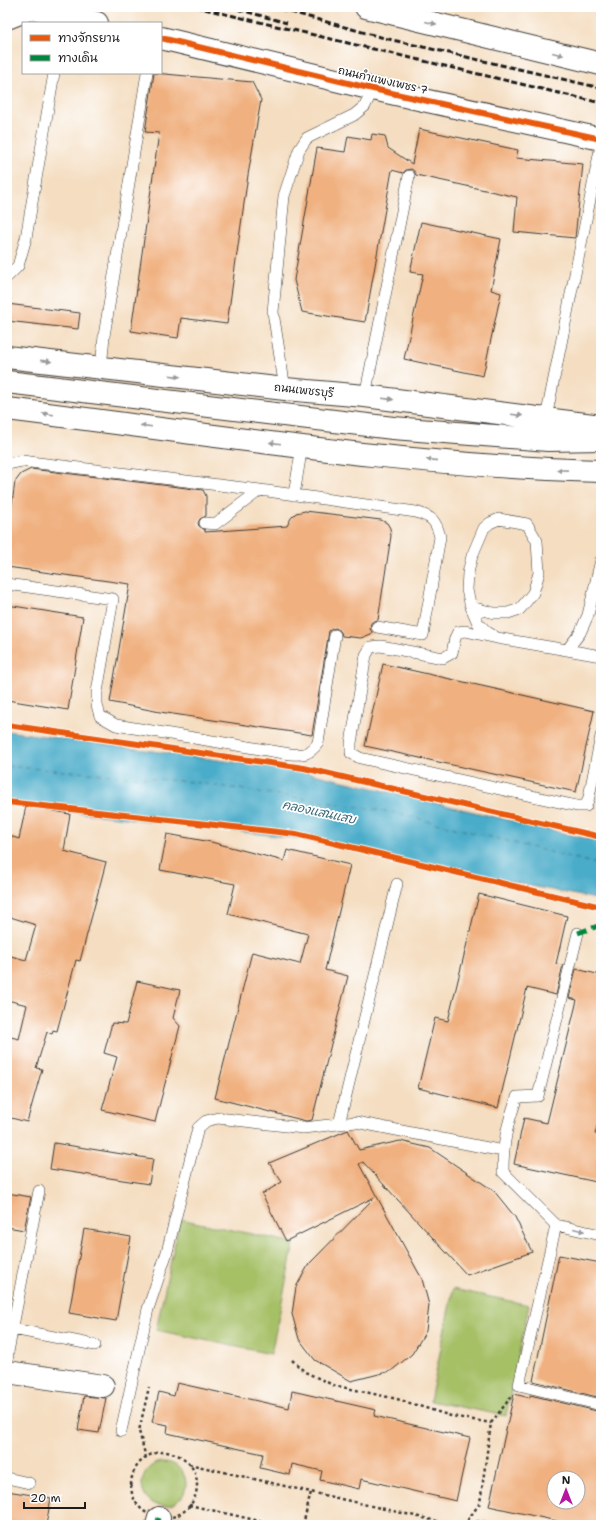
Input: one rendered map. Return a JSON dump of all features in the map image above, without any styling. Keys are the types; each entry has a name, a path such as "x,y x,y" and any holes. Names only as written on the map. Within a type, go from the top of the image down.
{"main road":[{"path":"7,18 30,7 63,19 88,22"},
{"path":"366,7 601,64"},
{"name":"ถนนกำแพงเพชร 7","path":"162,38 373,89 601,139"},
{"name":"ถนนเพชรบุรี","path":"7,357 285,389 365,396 601,426"},
{"path":"87,418 78,413 72,405 69,395 70,385 82,370 97,367"},
{"path":"7,382 393,428 548,440 601,439"},
{"path":"7,409 302,446 488,466 601,471"},
{"path":"548,440 601,454"},
{"path":"7,1372 103,1386"}],"lane":[{"path":"7,277 18,266 26,238 54,74"},
{"path":"97,367 104,336 147,74"},
{"path":"285,389 273,312 284,196 299,150 307,138 354,115 365,106 373,89"},
{"path":"546,418 601,145"},
{"path":"365,396 409,176"},
{"path":"294,495 302,446"},
{"path":"7,464 22,462 74,470 260,490 416,512 429,516 438,526 440,537 423,635 377,627"},
{"path":"206,523 215,524 260,490"},
{"path":"471,607 494,612 508,613 520,610 533,593 539,573 537,541 527,524 499,519 490,522 484,528 472,556 468,573 467,590 471,607 478,623 487,632 497,638"},
{"path":"567,650 580,633 588,615 601,560"},
{"path":"7,584 113,599 97,692 97,705 100,716 116,725 290,754 303,755 312,751 318,743 335,635"},
{"path":"601,656 497,638 466,631 458,632 455,638 452,653 443,658 381,646 371,646 366,655 351,743 351,753 360,758 577,806 586,806 601,736"},
{"path":"339,1124 397,884"},
{"path":"578,933 538,1096 517,1097 507,1126 503,1152 503,1172 556,1225 601,1235"},
{"path":"121,1430 148,1308 167,1252 198,1128 206,1121 218,1118 303,1128 356,1122 503,1152"},
{"path":"7,1364 39,1191"},
{"path":"556,1225 519,1385 601,1405"},
{"path":"13,1329 95,1345"},
{"path":"7,1478 29,1483"}],"path":[{"path":"7,725 109,740"},
{"path":"304,768 601,837"},
{"path":"292,1360 305,1372 333,1385 397,1399 451,1416 491,1423"},
{"path":"465,1525 480,1503 491,1423 519,1385"},
{"path":"146,1458 139,1431 150,1387"},
{"path":"160,1452 170,1453 181,1457 189,1464 195,1474 197,1485 195,1496 181,1513 158,1521 141,1509 134,1500 131,1490 131,1480 134,1470 141,1462 146,1458 160,1452"},
{"path":"189,1464 454,1525"},
{"path":"303,1525 311,1492"},
{"path":"189,1505 277,1525"},
{"path":"465,1525 477,1521 488,1522 496,1525"}],"green space":[{"path":"180,1219 294,1243 271,1354 156,1330"},
{"path":"453,1289 529,1305 506,1416 430,1401"},
{"path":"164,1462 176,1466 182,1472 186,1484 182,1496 176,1502 164,1506 152,1502 146,1496 142,1484 146,1472 152,1466"},
{"path":"178,1516 219,1525 176,1525"}],"water":[{"name":"คลองแสนแสบ","path":"7,731 305,772 601,842 601,900 294,838 7,804"}],"building":[{"path":"154,74 252,82 261,100 248,175 227,324 181,318 178,338 131,331 159,133 145,132"},
{"path":"419,129 518,150 516,158 583,164 575,238 514,232 517,197 416,175 411,169 406,170 403,173 392,170 365,322 302,312 294,280 317,148 345,152 348,136 371,140 372,134 385,136 388,148 412,164"},
{"path":"421,222 501,239 491,290 501,293 483,376 404,359 423,274 410,272"},
{"path":"7,304 80,313 78,329 7,321"},
{"path":"31,469 203,490 206,496 206,516 200,519 198,523 199,526 205,530 205,532 287,526 291,518 296,513 305,511 381,520 387,523 390,528 391,536 378,620 371,623 371,634 361,638 342,636 341,632 336,628 329,631 312,735 160,712 110,702 130,584 7,567 7,539 15,482 21,474"},
{"path":"7,605 83,617 68,710 7,700"},
{"path":"383,664 594,711 576,792 365,746"},
{"path":"26,806 70,814 64,851 106,862 80,961 76,960 57,1031 53,1030 52,1034 47,1032 36,1068 42,1069 27,1122 7,1117 7,1036 19,1039 27,1005 7,1000 7,955 26,960 36,925 7,916 7,835 19,839"},
{"path":"167,834 211,842 284,861 287,850 350,865 325,970 348,976 312,1120 306,1121 215,1098 252,952 300,964 308,934 228,914 235,884 160,870"},
{"path":"479,894 567,916 556,964 563,965 556,995 527,988 498,1108 418,1088 435,1018 448,1021"},
{"path":"576,969 601,975 601,1111 595,1134 601,1135 601,1183 514,1164 524,1118 547,1123 577,1000 569,998"},
{"path":"137,981 180,990 173,1018 180,1026 155,1122 102,1110 117,1057 104,1053 112,1023 126,1024"},
{"path":"348,1130 359,1150 400,1141 430,1148 494,1191 515,1217 532,1252 467,1275 363,1162 359,1164 422,1279 429,1305 426,1331 412,1354 391,1371 351,1381 315,1360 299,1339 292,1314 296,1287 309,1264 375,1197 286,1241 262,1194 282,1182 269,1163"},
{"path":"54,1143 153,1159 149,1184 50,1169"},
{"path":"7,1193 31,1197 24,1230 7,1227"},
{"path":"84,1229 131,1237 116,1321 69,1313"},
{"path":"559,1255 601,1263 601,1398 533,1381"},
{"path":"177,1383 289,1408 292,1391 376,1410 374,1416 470,1438 456,1501 361,1479 359,1489 320,1480 322,1471 292,1464 290,1475 260,1468 263,1454 167,1433 168,1425 152,1422 159,1392 174,1396"},
{"path":"514,1394 530,1398 530,1395 601,1412 601,1525 575,1525 489,1506"},
{"path":"84,1396 106,1398 99,1433 78,1430"},
{"path":"7,1491 51,1498 46,1525 7,1525"}],"ferry route":[{"path":"7,766 192,782 392,812 601,865"}],"railway":[{"path":"196,7 601,103"},
{"path":"230,7 287,23"},
{"path":"273,7 384,38 601,88"}],"marked path":[{"path":"578,933 601,925"},
{"path":"157,1525 159,1518"}],"cycle path":[{"path":"162,38 373,89 601,139"},
{"path":"7,725 304,768 601,837"},
{"path":"7,802 296,834 601,907"}]}
